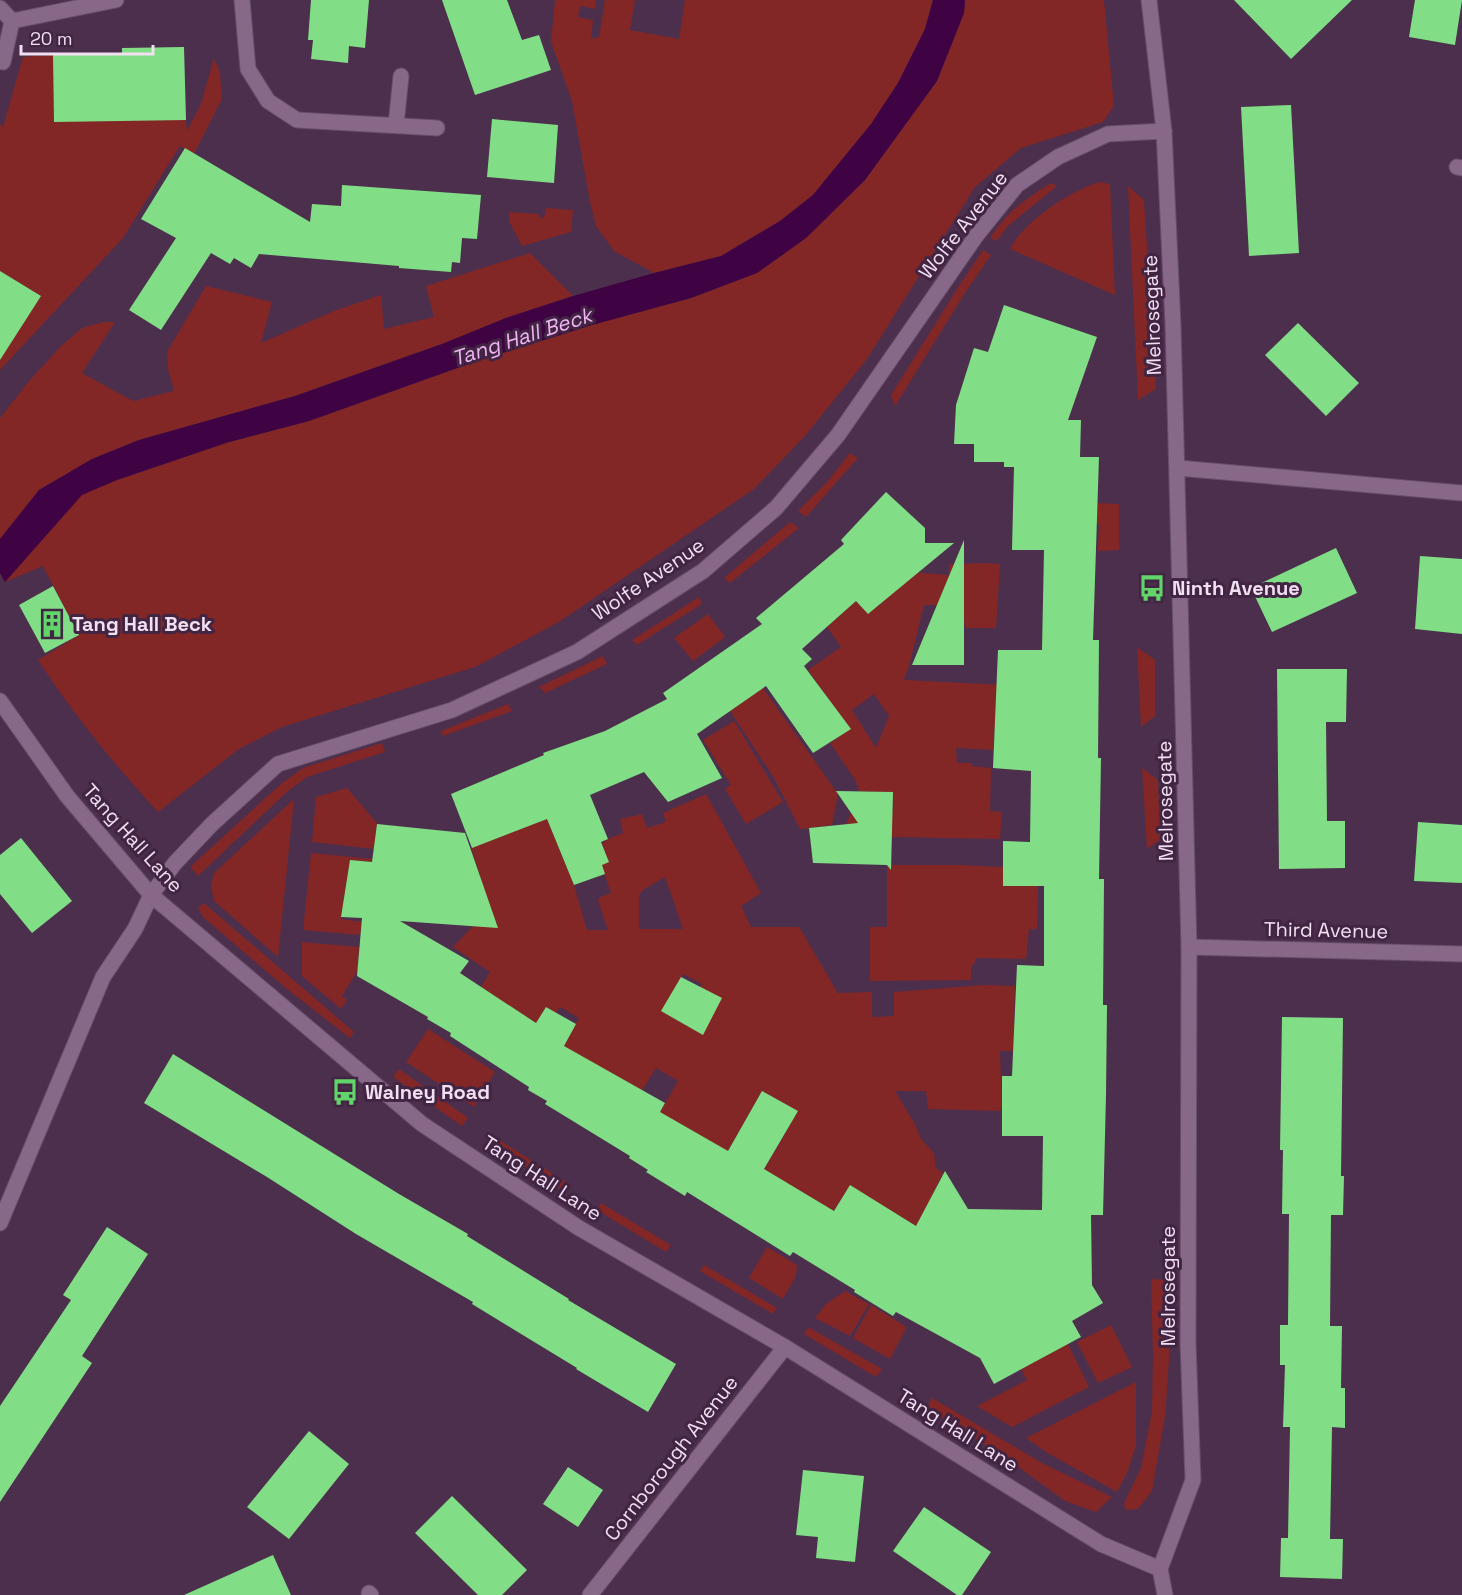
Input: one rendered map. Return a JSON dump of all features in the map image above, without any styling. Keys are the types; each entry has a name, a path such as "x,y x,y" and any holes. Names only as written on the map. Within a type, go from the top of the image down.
{"street":[{"path":"12,21 116,0"},
{"path":"242,0 248,69 268,101 297,120 437,128"},
{"name":"Melrosegate","path":"1149,0 1164,131 1179,468 1189,947 1188,1343 1193,1480 1160,1569"},
{"path":"0,8 12,21"},
{"path":"3,62 12,21"},
{"path":"396,125 401,76"},
{"name":"Wolfe Avenue","path":"151,895 175,863 212,824 278,764 452,710 577,652 703,571 776,508 838,435 976,236 1017,184 1058,157 1108,134 1164,131"},
{"path":"1179,468 1462,493"},
{"name":"Tang Hall Lane","path":"0,701 67,796 151,895 422,1124 579,1228 785,1347 1101,1544 1160,1569"},
{"path":"0,1223 103,977 135,929 151,895"},
{"name":"Third Avenue","path":"1189,947 1462,954"},
{"name":"Cornborough Avenue","path":"590,1595 785,1347"},
{"path":"1160,1569 1165,1595"}],"shaded area":[{"path":"555,0 596,0 595,9 580,6 578,17 593,20 591,39 599,37 605,0 635,0 630,30 679,39 685,0 933,0 925,29 898,83 871,124 813,195 780,221 721,256 654,273 614,251 596,226 572,101 551,42"},
{"path":"965,0 1104,0 1114,106 1103,122 1021,148 975,187 867,359 805,436 754,489 559,622 475,667 282,727 239,749 158,812 65,700 38,660 79,635 43,566 5,582 82,494 229,442 309,421 477,361 592,325 691,298 757,273 806,238 865,180 937,81 964,13"},
{"path":"53,55 54,122 185,114 187,131 201,104 214,58 220,73 222,99 194,154 180,146 123,238 0,370 0,342 41,296 0,271 0,124 3,127 23,57"},
{"path":"1100,182 1110,184 1115,295 1010,249 1025,228 1049,208 1076,192"},
{"path":"1051,183 1057,186 1007,227 997,241 990,238 1017,207"},
{"path":"1128,186 1144,200 1156,389 1138,400"},
{"path":"546,208 573,210 571,232 522,246 509,221 509,212 539,214 539,217 544,218"},
{"path":"983,250 991,255 895,406 891,395"},
{"path":"530,253 573,296 506,318 442,344 295,396 139,440 92,459 39,490 0,539 0,418 29,381 61,346 82,328 103,322 115,322 82,373 133,401 174,391 168,369 167,352 206,286 272,302 261,343 334,311 381,295 384,329 434,317 426,286"},
{"path":"850,453 858,458 806,517 798,511 826,483"},
{"path":"1075,502 1119,504 1119,550 1098,551 1099,524 1075,523"},
{"path":"790,522 799,528 730,583 724,578"},
{"path":"949,564 1000,564 996,628 965,628 963,606 924,605 904,680 1006,685 1033,725 995,723 993,750 956,748 957,763 972,763 972,766 991,768 990,811 1002,812 1000,839 841,836 852,810 893,810 893,793 859,791 856,781 830,743 839,737 821,703 828,698 808,670 841,647 827,627 856,601 868,614 882,603 896,571 949,575","holes":["874,694 889,716 876,748 852,710"]},
{"path":"699,597 702,604 637,645 632,640"},
{"path":"708,614 725,637 693,661 674,638"},
{"path":"1137,647 1155,660 1155,716 1141,727"},
{"path":"603,656 607,664 545,693 539,687"},
{"path":"763,688 838,794 832,825 800,829 774,778 730,711"},
{"path":"508,704 512,711 443,736 441,731"},
{"path":"734,721 783,802 746,824 725,789 731,785 703,740"},
{"path":"382,743 385,752 307,777 288,791 198,876 190,867 282,783 303,768"},
{"path":"1142,768 1158,780 1160,840 1147,849"},
{"path":"347,788 377,823 374,849 312,842 316,797"},
{"path":"706,794 761,893 741,906 751,927 799,927 838,993 872,992 872,1017 894,1016 894,992 984,985 1015,986 1014,1023 1047,1051 1000,1051 1002,1106 1000,1111 928,1109 926,1091 895,1091 915,1124 921,1139 934,1153 936,1168 943,1173 931,1198 944,1204 963,1201 975,1232 916,1226 850,1186 833,1212 764,1170 790,1125 762,1091 726,1154 716,1144 659,1114 678,1081 656,1068 640,1094 615,1075 562,1047 579,1018 560,1007 556,1013 546,1007 536,1023 481,987 490,972 453,947 473,926 483,886 471,847 547,819 574,885 587,930 608,930 598,900 611,893 601,865 609,862 602,844 623,833 620,819 642,814 647,828 666,822 663,813","holes":["665,877 683,929 639,929 639,895 643,890","683,974 702,984 681,1022 662,1011"]},
{"path":"294,799 278,957 214,901 211,886 214,873"},
{"path":"311,853 373,859 372,862 350,860 341,919 362,922 360,935 303,930"},
{"path":"887,865 1003,867 1003,886 1038,886 1037,929 1029,929 1026,959 977,958 971,968 971,980 870,981 870,927 887,927"},
{"path":"204,903 354,1032 350,1038 287,989 203,917 198,908"},
{"path":"302,942 359,947 358,962 365,962 342,996 347,1000 341,1009 302,976"},
{"path":"428,1029 495,1072 474,1107 406,1062"},
{"path":"399,1069 468,1118 462,1126 393,1077"},
{"path":"499,1140 571,1185 566,1193 495,1147"},
{"path":"601,1203 671,1245 666,1252 597,1210"},
{"path":"767,1247 797,1265 796,1276 783,1299 749,1278"},
{"path":"704,1265 777,1308 773,1314 700,1271"},
{"path":"1151,1279 1168,1280 1169,1360 1165,1417 1152,1491 1138,1509 1126,1510 1124,1504 1141,1468 1152,1411"},
{"path":"845,1291 869,1304 850,1336 815,1318 826,1304"},
{"path":"871,1305 905,1326 906,1329 890,1359 853,1338"},
{"path":"1111,1325 1132,1367 1098,1383 1077,1342"},
{"path":"808,1327 882,1369 876,1377 804,1334"},
{"path":"1068,1344 1089,1387 1012,1427 977,1406 1027,1380 1021,1369"},
{"path":"1136,1382 1136,1445 1128,1471 1117,1492 1046,1452 1026,1438"},
{"path":"932,1398 1042,1463 1112,1497 1096,1512 1065,1501 1013,1463 927,1408"}],"water":[{"path":"933,0 965,0 964,13 937,81 865,180 806,238 757,273 691,298 592,325 477,361 309,421 229,442 117,480 82,495 5,582 0,573 0,539 39,490 92,459 139,440 295,396 442,344 506,318 573,296 721,256 780,221 813,195 871,124 898,83 925,29"}],"building":[{"path":"311,0 369,0 365,48 349,46 348,63 311,59 313,40 308,40"},
{"path":"442,0 507,0 522,40 539,35 551,70 475,95"},
{"path":"1234,0 1352,0 1291,59"},
{"path":"1415,0 1462,0 1455,45 1409,37"},
{"path":"184,47 186,120 54,122 53,55 122,54 122,48"},
{"path":"1291,105 1299,253 1249,256 1241,107"},
{"path":"492,119 558,125 554,183 487,177"},
{"path":"185,148 310,222 312,204 341,206 342,185 481,195 477,239 462,238 460,263 452,262 451,272 259,254 251,268 234,258 230,264 211,253 161,330 129,310 176,238 141,219"},
{"path":"0,271 41,296 0,360"},
{"path":"1004,305 1097,337 1068,420 1081,420 1080,457 1099,457 1093,640 1099,640 1098,758 1101,758 1099,879 1104,879 1103,1005 1107,1005 1103,1215 1091,1215 1092,1285 1103,1303 1072,1321 1081,1337 994,1384 980,1358 896,1312 893,1316 793,1252 790,1256 687,1192 685,1196 646,1172 648,1170 629,1158 630,1156 545,1104 547,1101 528,1090 529,1087 450,1036 451,1033 427,1019 428,1017 357,976 362,918 341,917 350,860 372,862 377,824 465,833 498,928 400,921 469,961 460,973 536,1023 546,1007 576,1024 564,1046 665,1103 660,1112 728,1151 762,1091 798,1111 764,1169 834,1211 850,1185 916,1226 945,1171 968,1209 1042,1210 1043,1136 1002,1136 1002,1076 1012,1076 1017,965 1044,966 1044,886 1003,886 1003,841 1030,842 1031,771 993,768 998,650 1042,650 1044,550 1012,550 1014,467 1004,467 1004,462 974,462 974,444 954,444 956,405 974,348 988,352"},
{"path":"1298,323 1359,383 1326,416 1265,355"},
{"path":"886,492 925,528 925,543 954,543 868,614 856,601 802,649 812,659 804,666 851,729 813,753 766,686 697,734 722,778 668,802 644,772 590,795 608,839 601,842 609,862 602,865 605,874 574,885 547,819 472,848 451,794 544,755 543,753 605,731 667,699 663,693 762,624 756,618 844,544 841,540"},
{"path":"964,540 964,665 912,665"},
{"path":"1336,548 1357,593 1272,632 1251,588"},
{"path":"1420,556 1462,559 1462,634 1415,629"},
{"name":"Tang Hall Beck","path":"53,586 79,635 45,653 19,605"},
{"path":"1277,669 1347,669 1346,722 1326,722 1327,821 1345,821 1345,868 1279,869"},
{"path":"836,791 893,792 891,870 887,865 813,863 809,828 858,823"},
{"path":"1418,822 1462,825 1462,883 1414,881"},
{"path":"21,838 72,901 32,933 0,894 0,855"},
{"path":"681,977 722,998 703,1035 661,1011"},
{"path":"1282,1017 1343,1018 1341,1176 1344,1176 1343,1215 1331,1215 1330,1326 1342,1326 1341,1388 1345,1388 1345,1428 1332,1427 1330,1539 1343,1539 1342,1579 1280,1577 1281,1538 1288,1538 1290,1427 1283,1427 1285,1365 1280,1365 1280,1325 1288,1325 1289,1214 1282,1214 1283,1150 1280,1150"},
{"path":"173,1054 468,1234 467,1236 568,1300 676,1364 648,1412 472,1304 473,1302 356,1234 144,1103"},
{"path":"107,1227 148,1254 82,1356 92,1363 0,1502 0,1406 71,1300 63,1295"},
{"path":"309,1431 349,1464 289,1539 247,1507"},
{"path":"568,1467 603,1490 578,1527 543,1504"},
{"path":"803,1470 864,1476 855,1562 816,1558 818,1537 796,1535"},
{"path":"452,1496 527,1570 502,1595 478,1595 415,1533"},
{"path":"924,1507 991,1552 962,1595 957,1595 893,1551"},
{"path":"273,1555 291,1595 184,1595"}],"place":[{"name":"Ninth Avenue","path":"1152,588"},
{"name":"Tang Hall Beck","path":"52,624"},
{"name":"Walney Road","path":"345,1092"}]}
